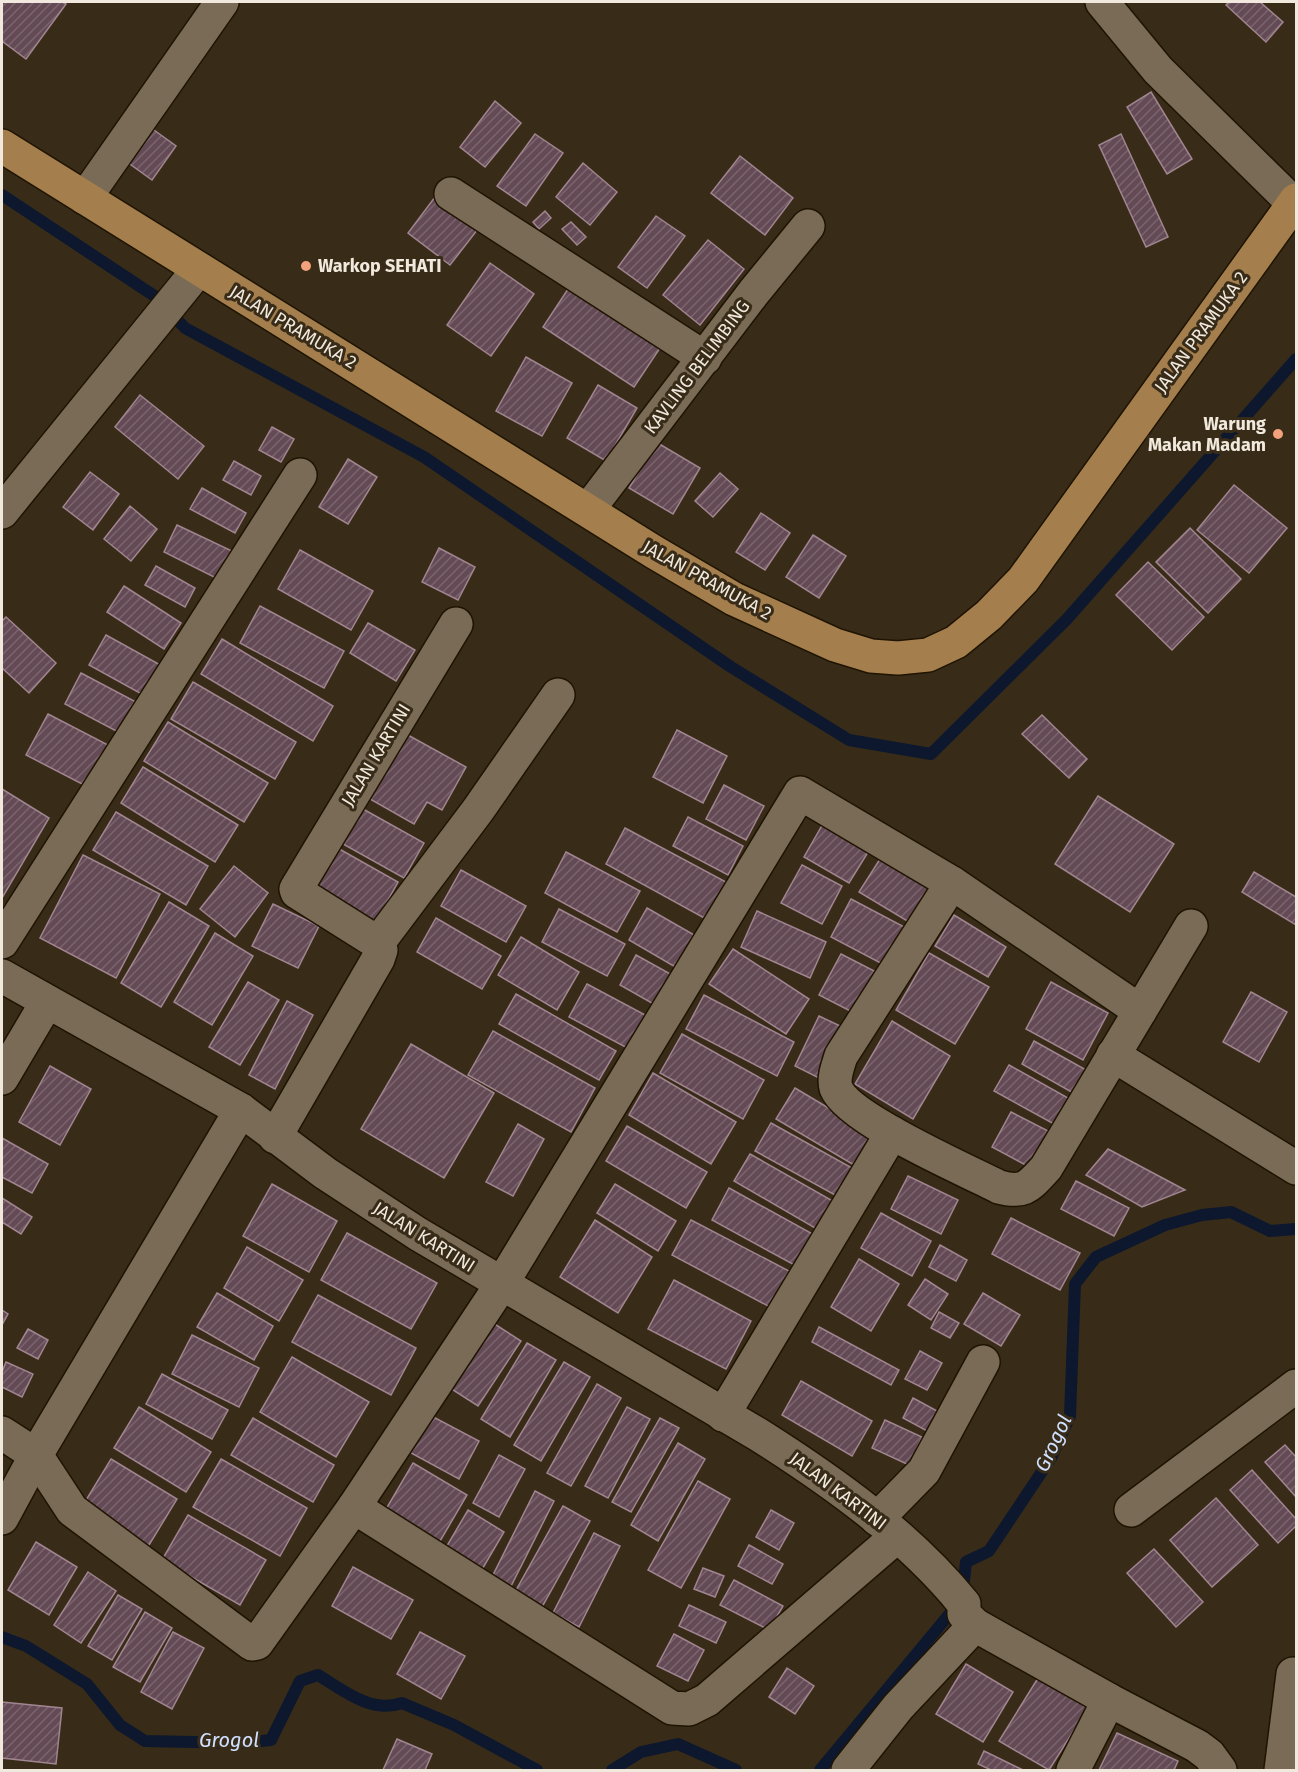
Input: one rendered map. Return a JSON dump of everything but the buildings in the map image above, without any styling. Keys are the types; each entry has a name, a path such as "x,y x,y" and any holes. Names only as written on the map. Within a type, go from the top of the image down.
{"main road":[{"name":"JALAN PRAMUKA 2","path":"2,146 199,270 310,336 603,490 734,599 835,645 871,656 898,658 928,655 956,642 981,622 1023,580 1295,202"}],"street":[{"path":"85,198 222,2"},
{"path":"1101,2 1158,70 1295,202"},
{"path":"451,194 705,358"},
{"name":"KAVLING BELIMBING","path":"603,490 754,292 808,226"},
{"path":"2,512 199,270"},
{"path":"2,942 300,475"},
{"name":"JALAN KARTINI","path":"378,943 297,892 296,888 456,624"},
{"path":"275,1137 378,959 381,950 378,943 478,810 558,695"},
{"path":"2,1433 36,1455 72,1510 252,1644 262,1640 354,1507 501,1285 800,793 952,883 1140,1011"},
{"path":"952,883 840,1056 836,1072 836,1086 844,1101 892,1133 999,1187 1016,1192 1029,1186 1046,1168 1191,926"},
{"name":"JALAN KARTINI","path":"2,976 241,1110 275,1137 372,1205 501,1285 759,1435 813,1470 886,1528 707,1700 689,1709 672,1708 354,1507"},
{"path":"2,1078 47,1002"},
{"path":"1113,1055 1296,1168"},
{"path":"2,1518 36,1455 241,1110"},
{"path":"723,1415 892,1133"},
{"path":"983,1362 924,1472 886,1528 937,1571 968,1614 1109,1700 1197,1746 1209,1755 1220,1770"},
{"path":"1131,1509 1296,1386"},
{"path":"848,1770 968,1614"},
{"path":"1281,1770 1293,1674"},
{"path":"1073,1770 1109,1700"}],"waterway":[{"path":"2,195 156,297 185,328 424,457 731,667 849,740 931,754 1067,619 1296,359"},
{"name":"Grogol","path":"820,1770 962,1599 966,1562 989,1551 1051,1458 1070,1416 1075,1284 1096,1257 1165,1225 1202,1215 1231,1212 1270,1231 1296,1229"},
{"name":"Grogol","path":"2,1637 26,1646 87,1684 120,1725 145,1741 243,1743 271,1740 300,1681 318,1675 368,1703 391,1706 402,1703 454,1725 537,1770"},
{"name":"Grogol","path":"612,1770 641,1752 678,1744 736,1770"}],"place":[{"name":"Warkop SEHATI","path":"306,266"},
{"name":"Warung Makan Madam","path":"1278,434"}]}
